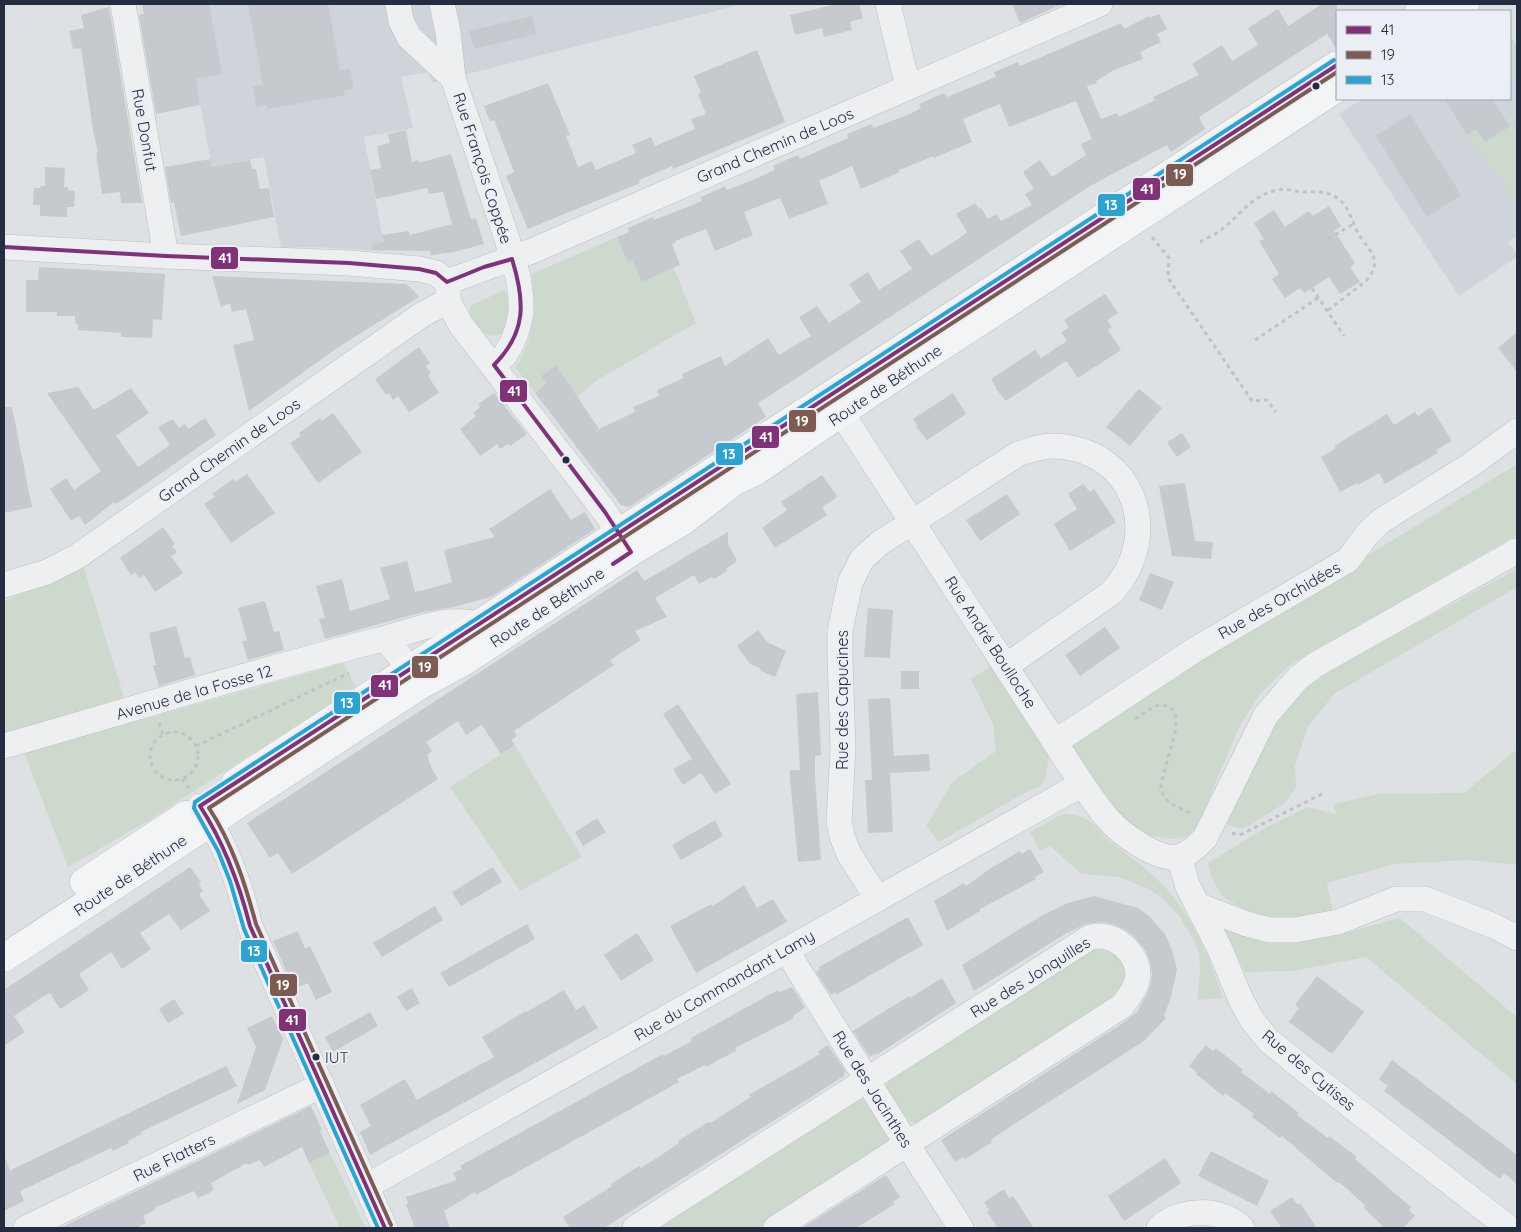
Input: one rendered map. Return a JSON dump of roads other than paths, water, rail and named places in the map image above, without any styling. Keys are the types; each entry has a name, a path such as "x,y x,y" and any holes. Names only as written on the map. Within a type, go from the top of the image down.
{"main road":[{"name":"Route de Béthune","path":"4,935 200,805 485,634 625,543 684,521 734,481 756,471 836,404 1336,66"},
{"name":"Route de Béthune","path":"836,404 1138,218 1336,89"},
{"name":"Route de Béthune","path":"4,958 200,805"}],"street":[{"name":"Rue Donfut","path":"123,4 166,256"},
{"path":"398,4 401,22 409,37 453,78"},
{"name":"Rue François Coppée","path":"442,4 448,32 453,78 518,277 521,313 512,344 505,355 494,365"},
{"path":"888,4 908,87"},
{"name":"Grand Chemin de Loos","path":"4,585 47,572 78,556 423,314 448,292 484,268 512,259 1100,4"},
{"path":"4,247 349,263 419,269 436,273 448,292 461,325 494,365 605,512 625,543"},
{"name":"Rue André Boulloche","path":"836,404 1082,784 1106,817 1124,834 1146,848 1154,852 1179,857"},
{"name":"Rue des Orchidées","path":"1055,742 1196,648 1348,560 1368,533 1381,521 1469,466 1517,431"},
{"name":"Rue des Capucines","path":"877,898 849,854 842,836 840,821 842,749 840,631 850,583 862,559 880,542 1018,454 1051,446 1080,451 1106,464 1119,475 1129,490 1136,505 1139,522 1134,556 1121,582 1111,593 1006,666"},
{"path":"1179,857 1196,848 1205,838 1266,715 1298,678 1315,664 1517,551"},
{"name":"Avenue de la Fosse 12","path":"4,746 330,653 451,621 459,620 485,634"},
{"path":"385,639 399,655 412,679"},
{"name":"Rue du Commandant Lamy","path":"367,1186 1082,784"},
{"path":"200,805 215,828 243,896 250,926 385,1228"},
{"name":"Rue des Cytises","path":"1179,857 1188,887 1219,946 1241,1000 1252,1020 1268,1040 1311,1076 1509,1228"},
{"path":"1198,905 1247,924 1269,930 1287,930 1338,922 1396,899 1425,899 1494,926 1517,938"},
{"name":"Rue des Jonquilles","path":"635,1228 1081,943 1092,937 1102,936 1120,943 1130,953 1136,964 1138,976 1135,987 1122,1006 776,1228"},
{"name":"Rue des Jacinthes","path":"786,950 961,1228"},
{"name":"Rue Flatters","path":"26,1228 322,1085"},
{"path":"1159,1228 1164,1223 1180,1216 1208,1212 1223,1217 1242,1228"}],"place":[{"name":"IUT","path":"316,1057"}]}
